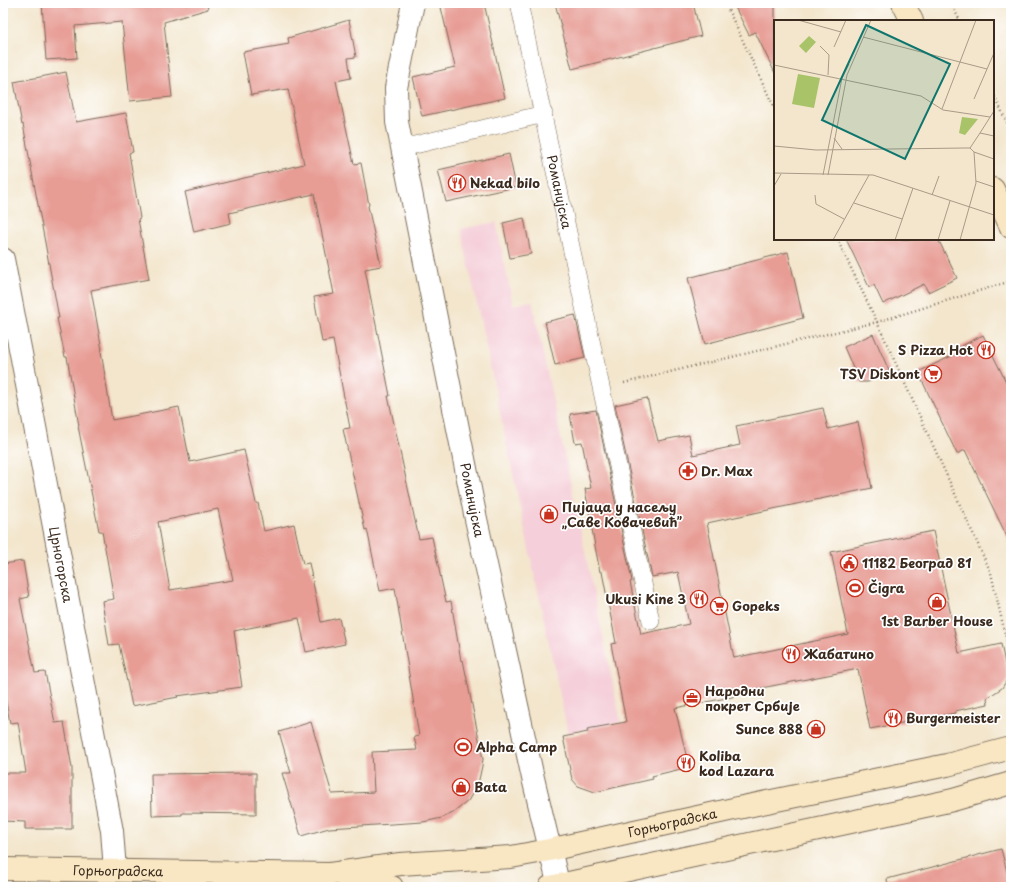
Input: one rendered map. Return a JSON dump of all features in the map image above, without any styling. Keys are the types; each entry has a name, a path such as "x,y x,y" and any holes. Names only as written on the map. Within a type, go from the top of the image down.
{"street":[{"name":"Романијска","path":"413,3 396,88 397,122 476,519 556,887"},
{"path":"904,3 912,20"},
{"path":"994,191 1011,227"},
{"name":"Црногорска","path":"3,259 112,831 115,870"},
{"name":"Горњоградска","path":"3,869 330,874 400,864 511,856 549,850 738,808 947,765 1011,748"},
{"path":"556,887 953,800 1011,783"},
{"name":"Горњоградска","path":"330,874 392,887"}],"lane":[{"name":"Романијска","path":"519,3 544,114 651,621"},
{"path":"402,148 544,114"}],"path":[{"path":"725,3 774,107"},
{"path":"951,3 960,20"},
{"path":"994,95 1011,131"},
{"path":"837,240 877,322 991,573 1011,660"},
{"path":"602,388 877,322 1011,281"}],"shaded area":[{"name":"Пијаца у насељу „Саве Ковачевић”","path":"496,222 513,305 532,301 621,722 568,733 461,229"}],"building":[{"path":"42,3 207,3 208,9 164,22 172,97 130,101 122,22 75,26 77,58 46,60"},
{"path":"440,3 484,3 505,98 422,116 413,77 455,67"},
{"path":"555,3 693,3 701,36 572,69"},
{"path":"733,3 775,3 774,71 755,32 749,35"},
{"path":"349,20 356,57 348,58 351,78 336,81 354,164 361,163 368,206 381,266 365,269 390,396 388,396 419,539 432,537 446,602 451,601 461,661 463,660 483,759 478,784 468,801 453,813 442,818 423,822 329,828 301,836 282,773 291,773 279,732 311,722 332,794 374,792 372,752 417,750 414,737 419,736 395,588 380,591 343,429 350,428 333,340 322,342 314,297 334,294 314,194 229,213 231,223 194,232 185,192 304,164 288,89 251,95 243,52 289,44 288,38"},
{"path":"66,72 76,122 126,113 133,152 129,153 140,218 138,219 149,279 91,290 102,350 112,420 179,407 190,462 244,450 264,531 294,524 303,564 309,563 321,622 339,618 345,644 306,652 299,618 234,631 242,687 177,696 178,697 132,706 119,644 109,645 102,601 114,599 102,531 99,531 78,426 67,357 65,357 57,318 59,318 14,82","holes":["218,509 233,580 170,590 158,522"]},
{"path":"509,154 516,187 446,202 438,170"},
{"path":"524,218 531,254 510,258 503,223"},
{"path":"846,240 938,240 957,278 928,292 924,284 883,304 874,285 869,287"},
{"path":"788,252 803,318 705,344 688,278"},
{"path":"575,315 585,358 555,365 545,322"},
{"path":"873,334 890,373 868,382 859,382 844,347"},
{"path":"983,335 1011,392 1011,545 965,450 957,454 918,372 958,353 956,349"},
{"path":"647,398 658,441 689,435 693,455 740,445 736,426 823,408 828,429 858,422 872,488 707,523 734,658 848,634 831,552 933,531 959,653 1001,644 1008,678 1002,688 987,698 988,704 955,711 955,713 870,729 858,669 741,692 742,695 675,708 689,767 652,776 653,779 595,792 578,786 572,779 563,737 588,732 587,729 626,722 611,644 616,643 602,572 600,572 585,489 591,488 582,442 575,443 570,414 596,410 632,581 630,582 641,634 689,624 678,572 652,577 615,405"},
{"path":"23,561 29,597 20,599 35,673 45,672 55,723 64,722 72,768 72,829 25,829 25,822 3,821 3,773 26,773 18,722 10,723 3,685 3,564"},
{"path":"256,773 256,814 182,813 182,815 152,816 151,774"},
{"path":"1001,849 1011,887 888,887 887,879"}],"place":[{"name":"Nekad bilo","path":"457,183"},
{"name":"S Pizza Hot","path":"986,350"},
{"name":"TSV Diskont","path":"933,374"},
{"name":"Dr. Max","path":"688,471"},
{"name":"Пијаца у насељу „Саве Ковачевић”","path":"549,514"},
{"name":"11182 Београд 81","path":"849,563"},
{"name":"Čigra","path":"855,588"},
{"name":"Ukusi Kine 3","path":"699,599"},
{"name":"1st Barber House","path":"937,602"},
{"name":"Gopeks","path":"719,606"},
{"name":"Жабатино","path":"791,654"},
{"name":"Народни покрет Србије","path":"692,698"},
{"name":"Burgermeister","path":"893,718"},
{"name":"Sunce 888","path":"816,729"},
{"name":"Alpha Camp","path":"463,747"},
{"name":"Koliba kod Lazara","path":"686,763"},
{"name":"Bata","path":"461,787"}]}
